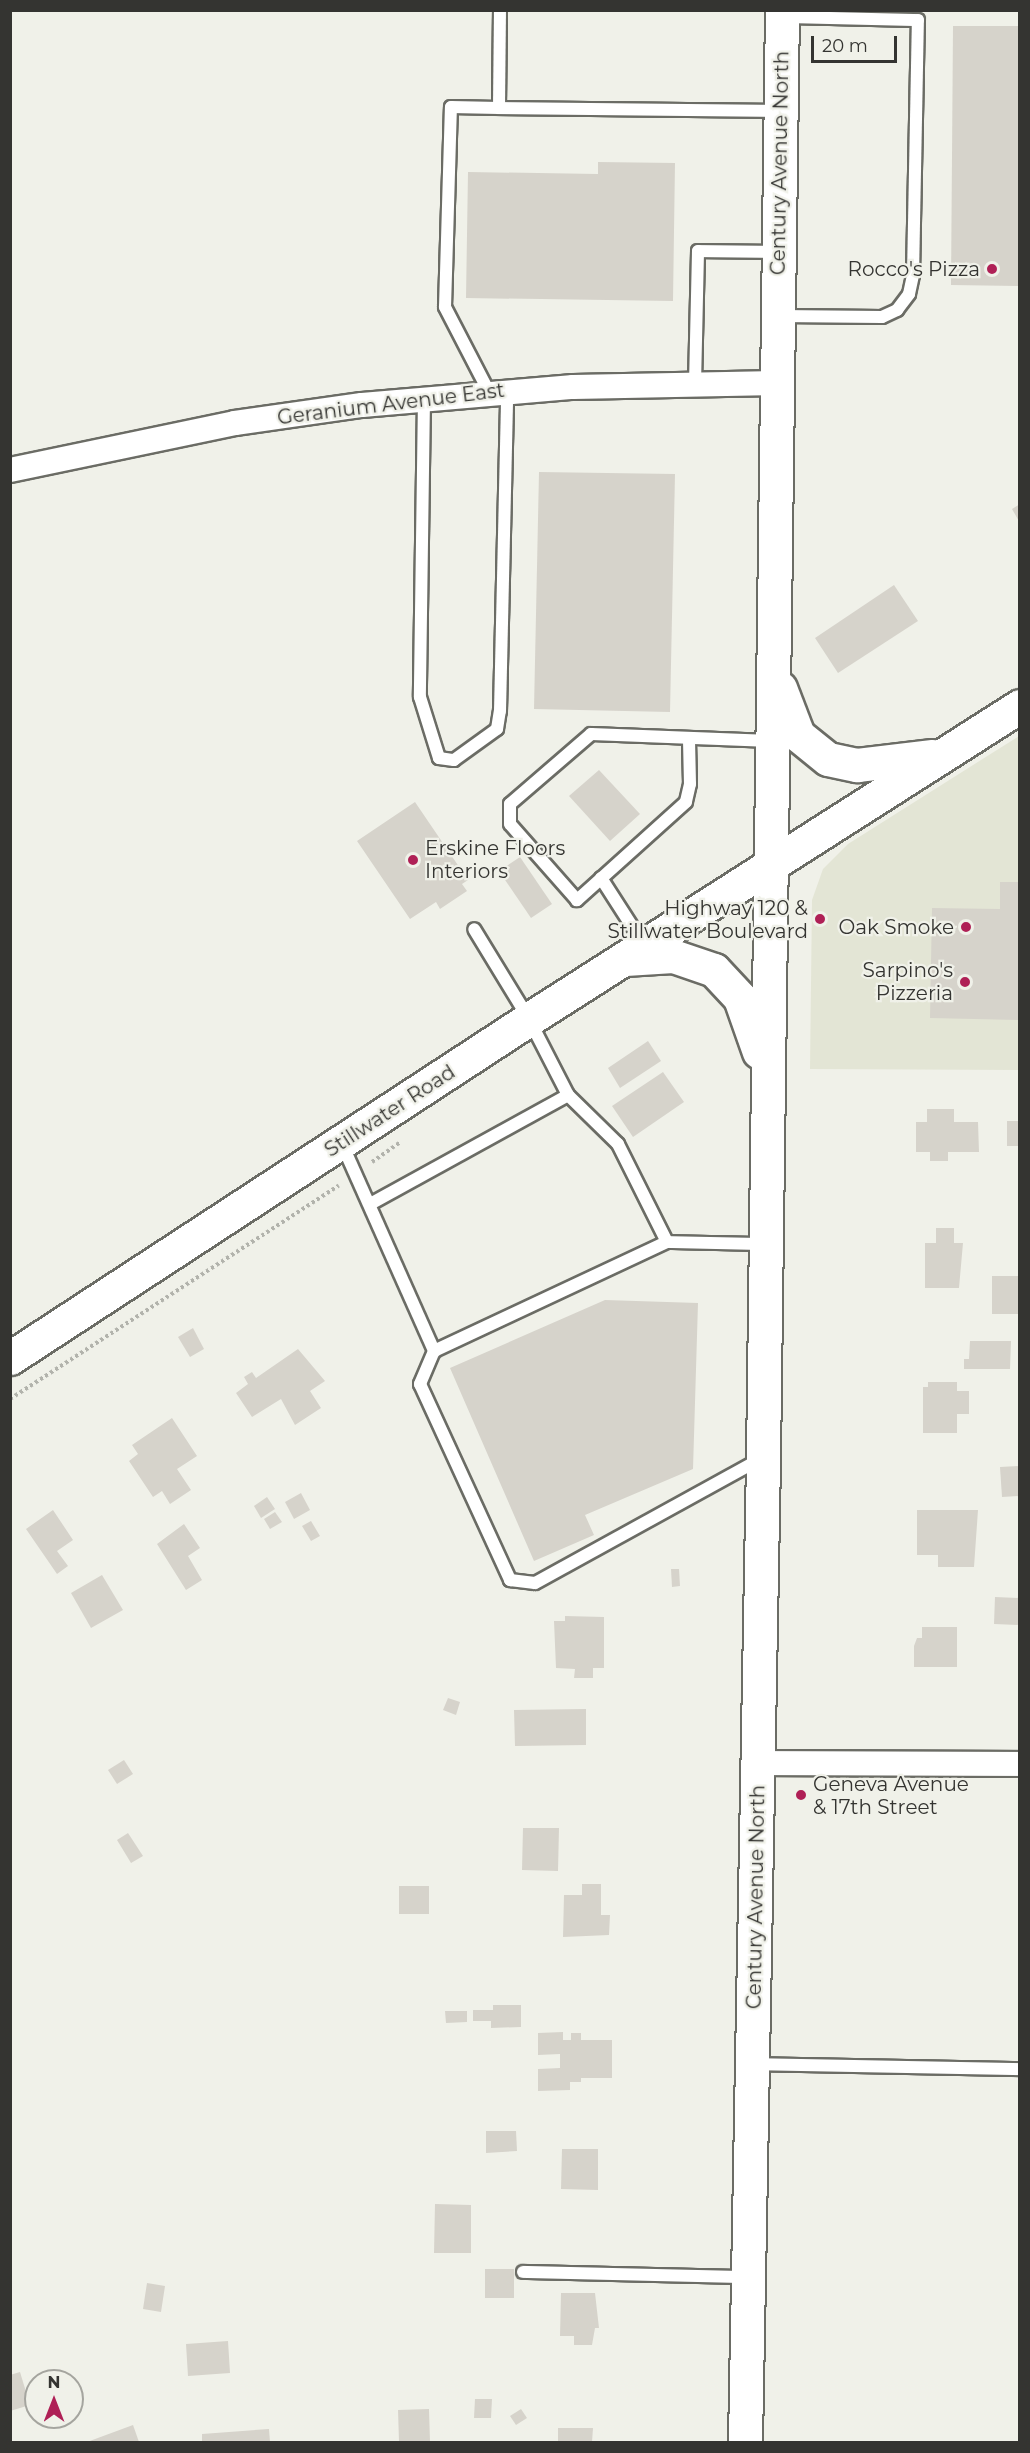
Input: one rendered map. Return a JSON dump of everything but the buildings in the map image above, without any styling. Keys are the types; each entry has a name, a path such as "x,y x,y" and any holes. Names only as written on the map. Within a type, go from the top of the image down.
{"main road":[{"name":"Century Avenue North","path":"745,2442 754,2064 782,14"},
{"path":"773,667 794,728 817,753 857,765 942,755"},
{"name":"Stillwater Road","path":"10,1358 529,1019 1020,706"},
{"path":"633,952 680,957 700,962 722,975 744,1006 768,1083"}],"street":[{"name":"Geranium Avenue East","path":"10,470 235,423 424,398 498,391 777,383"},
{"path":"757,1763 1020,1764"}],"lane":[{"path":"499,108 500,10"},
{"path":"778,316 882,317 897,310 909,294 913,275 918,31 918,20 782,14"},
{"path":"424,398 420,698 439,758 454,760 497,729 500,711 498,391 445,307 451,107 781,111"},
{"path":"695,384 698,251 779,252"},
{"path":"689,740 690,784 686,802 577,900 510,824 510,804 591,734 605,732 689,740 772,741"},
{"path":"601,878 633,952"},
{"path":"474,929 529,1019 568,1095 618,1144 667,1242"},
{"path":"370,1204 568,1095"},
{"path":"341,1143 357,1172 434,1351"},
{"path":"763,1458 534,1583 510,1580 420,1384 434,1351 667,1242 766,1244"},
{"path":"754,2064 1020,2069"},
{"path":"523,2272 750,2277"}],"path":[{"path":"10,1399 406,1139"}],"shaded area":[{"path":"1019,736 1019,1070 810,1069 812,900 823,869 848,844"}],"place":[{"name":"Rocco's Pizza","path":"992,269"},
{"name":"Erskine Floors Interiors","path":"413,860"},
{"name":"Highway 120 & Stillwater Boulevard","path":"820,919"},
{"name":"Oak Smoke","path":"966,927"},
{"name":"Sarpino's Pizzeria","path":"965,982"},
{"name":"Geneva Avenue & 17th Street","path":"801,1795"}]}
